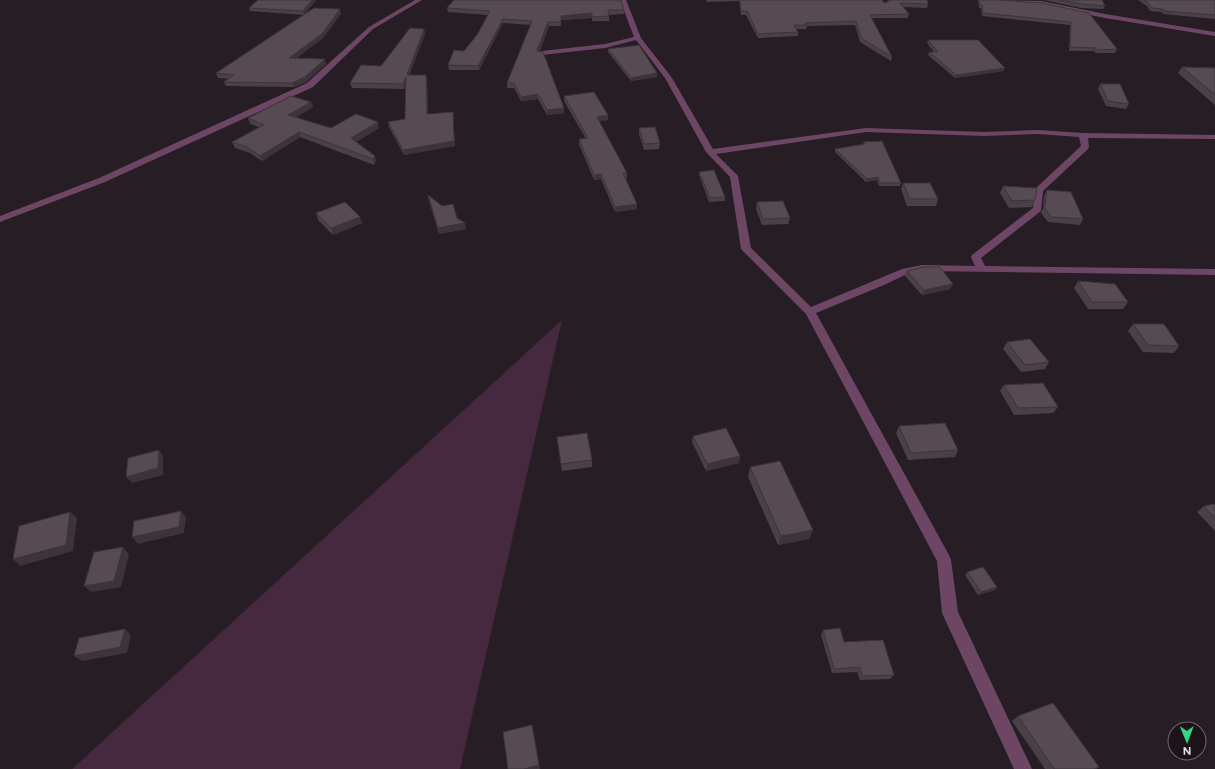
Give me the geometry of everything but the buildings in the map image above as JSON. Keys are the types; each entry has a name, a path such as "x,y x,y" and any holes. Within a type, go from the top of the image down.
{"street":[{"path":"0,219 145,162 310,85 371,28 418,0"},
{"path":"623,0 638,38 668,78 710,152 734,176 746,249 810,312 944,560 950,613 1023,769"},
{"path":"998,0 1048,4 1105,16 1215,34"},
{"path":"1199,32 1215,41"},
{"path":"542,53 605,46 638,38"},
{"path":"710,152 866,130 984,134 1038,132 1083,135 1215,137"},
{"path":"982,269 976,257 1038,209 1039,190 1085,147 1083,135"},
{"path":"810,312 831,302 880,283 902,272 922,268 1215,272"}],"shaded area":[{"path":"562,320 460,769 72,769"}]}
